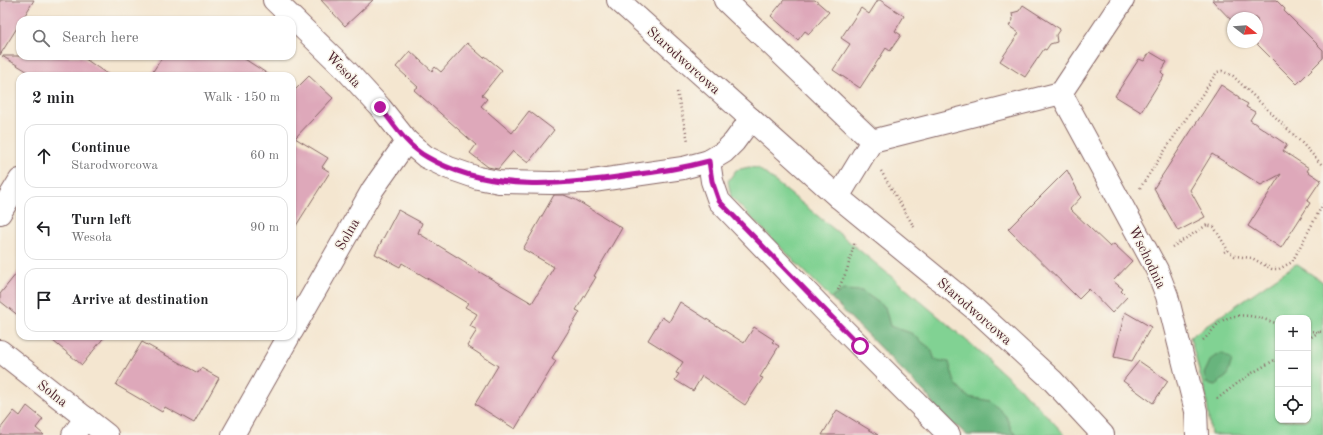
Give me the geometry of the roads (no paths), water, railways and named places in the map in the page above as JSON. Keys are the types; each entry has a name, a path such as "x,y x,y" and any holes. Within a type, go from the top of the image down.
{"street":[{"name":"Wesoła","path":"274,0 290,16"},
{"name":"Starodworcowa","path":"618,0 838,196 976,310 1052,380 1103,435"},
{"path":"725,0 872,141"},
{"path":"838,196 872,141 1061,93 1123,0"},
{"name":"Wesoła","path":"296,21 346,70 380,107 407,141 426,157 449,168 478,178 499,182 551,183 586,182 683,168 701,163"},
{"name":"Wschodnia","path":"1061,93 1157,270 1168,296 1196,411 1198,435"},
{"path":"750,119 734,142 724,152 701,163 712,181 719,201 947,434"},
{"name":"Solna","path":"296,324 373,189 407,141"},
{"path":"0,213 16,187"},
{"path":"233,435 287,340"},
{"name":"Solna","path":"0,351 80,427 106,435"}]}
